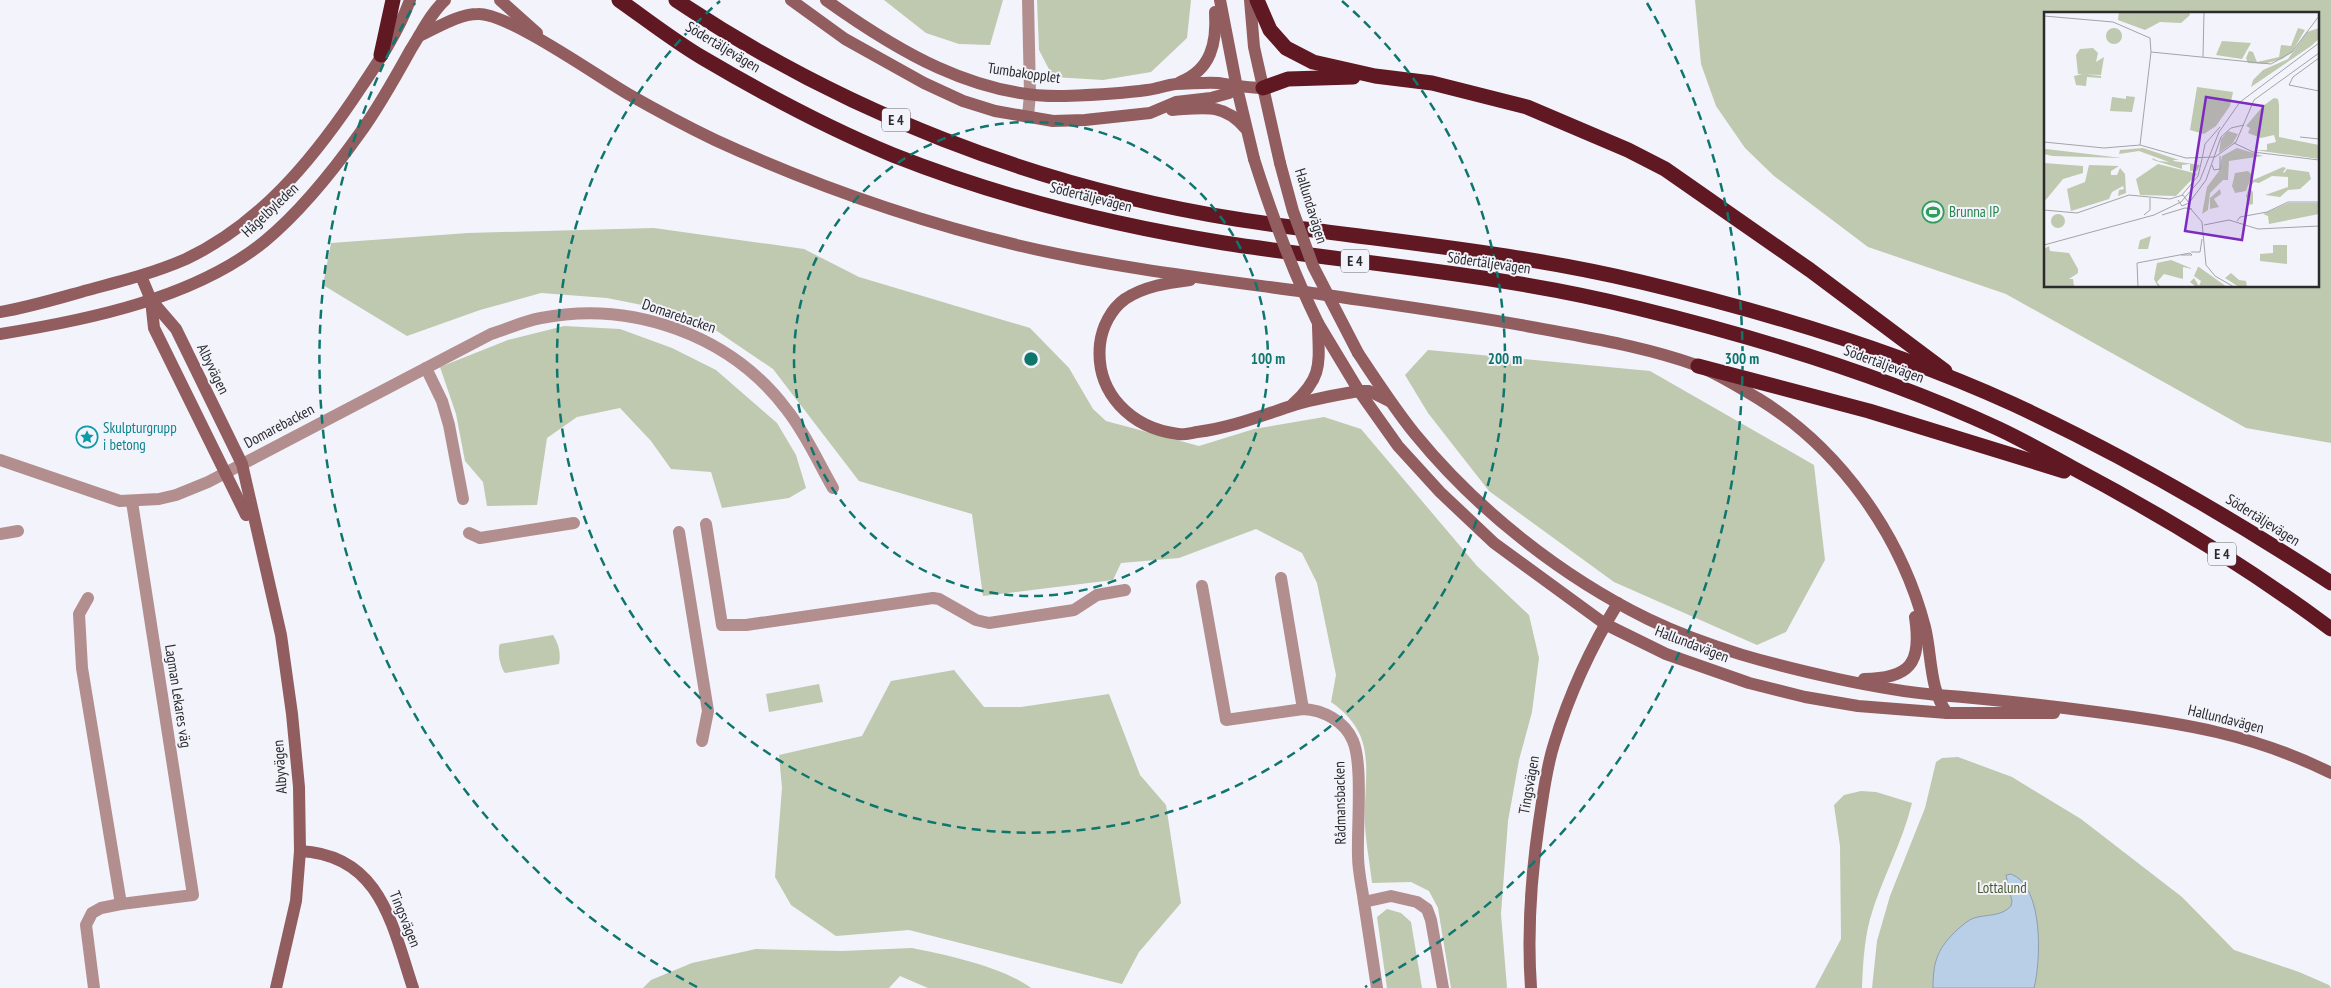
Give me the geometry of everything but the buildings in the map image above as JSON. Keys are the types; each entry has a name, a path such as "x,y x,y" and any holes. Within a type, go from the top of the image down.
{"highway":[{"path":"381,55 393,0"},
{"name":"Södertäljevägen","path":"619,0 699,56 812,117 893,155 1004,194 1105,220 1222,242 1531,286 1633,306 1771,343 1888,383 1999,428 2108,486 2183,528 2292,599 2331,629"},
{"name":"E 4","path":"676,0 718,28 806,79 902,123 1014,166 1134,199 1232,219 1522,259 1638,281 1778,318 1895,356 1961,382"},
{"path":"1258,0 1270,30 1292,52 1313,62 1375,76 1432,83 1527,107 1636,154 1665,169 1961,382"},
{"path":"1263,88 1288,79 1375,76"},
{"path":"1698,366 1869,411 2013,454 2108,486"},
{"name":"Södertäljevägen","path":"1961,382 2013,404 2122,459 2201,503 2331,583"}],"main road":[{"name":"Hågelbyleden","path":"3,311 141,276 188,258 250,219 297,173 328,136 381,55 406,13 410,0"},
{"name":"Hågelbyleden","path":"0,334 80,318 151,300 200,280 235,261 264,241 288,219 360,133 428,20 446,0"},
{"path":"500,0 552,47"},
{"name":"Tumbakopplet","path":"790,0 845,38 924,83 963,101 995,111 1053,121 1085,120 1208,108 1223,110 1236,116 1246,130"},
{"name":"Tumbakopplet","path":"826,0 863,26 928,63 962,79 998,88 1030,94 1061,96 1146,90 1173,84 1216,83 1237,88 1263,88"},
{"path":"1173,84 1188,79 1200,70 1211,55 1216,30 1214,0"},
{"name":"Hallundavägen","path":"1220,0 1237,88 1254,159 1273,219 1294,274 1318,323 1359,391 1398,446 1440,492 1494,543 1605,624 1666,654 1749,683 1805,697 1858,706 1948,713 2109,714"},
{"name":"Hallundavägen","path":"1250,0 1254,47 1280,163 1293,211 1313,266 1358,353 1416,435 1491,512 1546,556 1618,603 1649,619 1707,643 1797,670 1892,690 1987,698 2196,726 2251,740 2305,760 2331,773"},
{"path":"419,36 464,16 480,13 495,16 552,47 630,95 712,138 789,172 923,221 1025,247 1210,278 1505,321 1612,342 1698,366 1759,399 1789,419 1817,444 1873,510 1894,548 1911,588 1925,626 1936,695 1948,713"},
{"name":"Tumbakopplet","path":"1150,113 1176,102 1211,98 1229,93 1237,88"},
{"name":"Albyvägen","path":"141,276 151,300 154,328 227,472 260,545"},
{"path":"1210,278 1166,283 1142,289 1124,300 1108,318 1102,333 1100,351 1101,372 1107,391 1123,410 1146,426 1179,435 1222,429 1290,407 1359,391"},
{"name":"Albyvägen","path":"151,300 176,329 242,464 281,634 292,714 299,786 300,851 296,900 276,988"},
{"path":"1290,407 1307,391 1316,378 1319,353 1318,323"},
{"name":"Hallundavägen","path":"1359,391 1379,395 1392,403"},
{"path":"1845,680 1887,679 1901,673 1912,663 1916,654 1917,629 1911,588"},
{"name":"Tingsvägen","path":"1531,988 1528,946 1533,870 1544,786 1553,745 1563,716 1595,642 1618,603"},
{"name":"Tingsvägen","path":"300,851 317,852 341,860 356,869 373,886 390,920 412,988"}],"street":[{"path":"1028,0 1030,94 1028,116"},
{"name":"Domarebacken","path":"227,472 491,334 541,318 583,313 617,314 650,320 719,347 746,367 787,409 801,429 833,488"},
{"path":"426,368 442,401 449,425 462,499"},
{"path":"0,460 120,501 132,502 176,495 227,472"},
{"name":"Lagman Lekares väg","path":"121,904 193,895 132,502"},
{"path":"469,533 480,538 574,523"},
{"path":"706,524 722,625 727,626 746,625 933,598 939,599 976,620 989,622 1074,610 1097,596 1125,590"},
{"path":"0,534 18,531"},
{"path":"679,532 708,711 702,741"},
{"path":"1282,578 1303,709"},
{"name":"Rådmansbacken","path":"1202,586 1226,720 1303,709 1325,714 1347,731 1353,742 1357,774 1358,858 1377,988"},
{"path":"88,598 79,614 82,668 121,904 101,908 92,913 86,925 94,988"},
{"path":"1364,902 1392,896 1417,902 1427,909 1431,920 1443,988"}],"green space":[{"path":"884,0 1003,0 990,45 959,44 926,33"},
{"path":"1037,0 1191,0 1187,38 1151,72 1103,80 1053,77 1039,50"},
{"name":"Brunna IP","path":"1695,0 2331,0 2331,443 2246,428 2006,294 1868,247 1774,176 1745,148 1716,106 1701,64"},
{"path":"654,228 804,249 859,277 1030,328 1069,368 1093,409 1106,421 1199,446 1254,429 1324,417 1361,429 1477,566 1529,615 1539,658 1532,712 1519,760 1508,821 1501,914 1507,988 1451,988 1438,908 1429,891 1411,882 1372,883 1365,825 1366,757 1363,742 1357,728 1331,702 1336,675 1317,583 1302,553 1256,529 1179,558 1121,563 1113,580 983,596 972,514 859,481 773,369 708,325 657,308 607,298 541,293 480,310 407,336 323,285 331,243 468,233"},
{"path":"564,326 620,329 672,348 716,370 777,423 796,455 806,488 789,498 722,508 711,472 671,469 651,441 620,408 577,417 547,438 537,505 487,506 483,482 465,461 456,414 440,367 508,340"},
{"path":"1428,350 1650,371 1814,465 1825,560 1786,632 1757,645 1614,582 1489,491 1428,413 1405,375"},
{"path":"553,635 559,649 559,664 505,673 500,659 500,644"},
{"path":"954,670 984,707 1021,707 1109,694 1140,775 1166,805 1181,903 1139,952 1122,984 909,930 836,936 791,905 775,877 782,788 779,755 862,736 891,681"},
{"path":"819,684 823,702 769,712 766,694"},
{"name":"Lottalund","path":"1958,757 2012,777 2081,819 2182,897 2234,950 2299,972 2329,985 2331,988 1872,988 1877,941 1890,896 1925,808 1936,762 1942,758"},
{"path":"1861,791 1876,792 1912,803 1903,833 1870,919 1863,962 1862,988 1815,988 1841,939 1840,846 1834,805 1844,795"},
{"path":"1387,909 1401,913 1411,922 1422,988 1387,988 1377,917"},
{"path":"912,948 958,958 990,968 1006,974 1031,988 928,988 900,976 889,988 643,988 651,980 692,963 756,949 842,951"}],"water":[{"path":"2011,874 2022,881 2030,893 2035,908 2038,925 2038,960 2034,988 1933,988 1934,970 1938,955 1951,936 1972,919 1998,914 2011,906 2012,901 2006,875"}],"place":[{"name":"Brunna IP","path":"1933,212"},
{"name":"Skulpturgrupp i betong","path":"87,437"}]}
